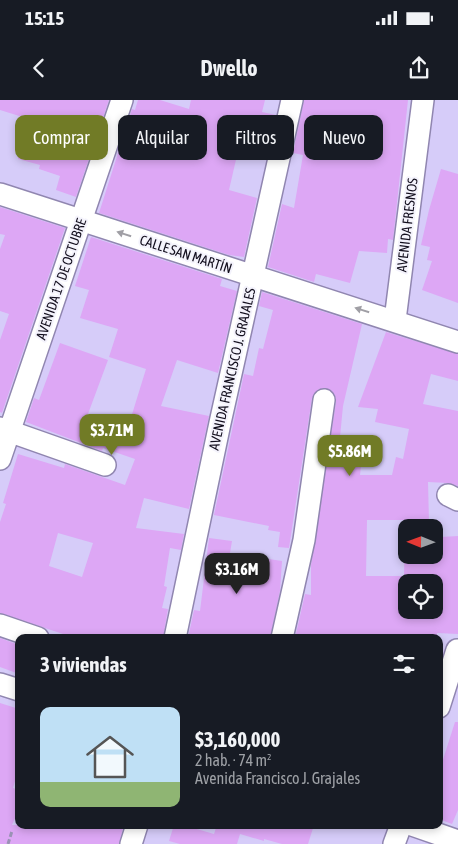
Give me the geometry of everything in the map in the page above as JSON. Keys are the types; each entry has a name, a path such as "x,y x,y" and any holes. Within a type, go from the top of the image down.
{"street":[{"name":"AVENIDA 17 DE OCTUBRE","path":"0,459 4,430 122,100"},
{"name":"AVENIDA FRANCISCO J. GRAJALES","path":"176,634 292,100"},
{"name":"AVENIDA FRESNOS","path":"395,320 423,100"},
{"name":"CALLE SAN MARTÍN","path":"0,194 395,320 458,342"},
{"path":"283,634 304,540 324,400"},
{"path":"4,430 105,464"},
{"path":"0,625 26,634"},
{"path":"443,688 451,651"},
{"path":"0,684 15,689"},
{"path":"131,844 136,829"},
{"path":"394,844 400,829"},
{"path":"424,829 458,841"}],"path":[{"path":"8,844 12,832"}],"building":[{"path":"0,100 109,100 104,115 16,115 0,110"},
{"path":"138,100 160,100 189,109 191,100 265,100 262,112 276,115 217,115 217,160 236,160 229,190 257,198 244,257 229,255 99,213 118,153 118,160 207,160 207,115 130,115 132,109 135,110"},
{"path":"304,100 408,100 393,240 388,239 387,253 359,251 350,283 316,274 314,282 268,267 282,204 294,208 303,155 294,153"},
{"path":"22,160 89,160 76,197 56,190 60,176 39,169 40,165"},
{"path":"441,169 458,174 458,303 422,290 432,261 427,260 430,247 421,245"},
{"path":"0,207 65,228 2,413 0,412 0,340 9,314 0,311 0,249 5,235 0,234"},
{"path":"91,237 222,279 220,286 237,291 218,373 177,360 161,406 209,416 189,509 144,498 136,528 184,534 181,550 170,548 164,586 167,587 162,608 168,609 164,634 63,634 0,613 0,522 6,504 3,503 18,454 64,468 65,464 125,485 135,459 103,448 102,451 26,422 34,398 39,400 60,343 108,360 85,422 125,437 146,369 109,357 118,329 80,318 89,290 75,286","holes":["58,533 93,543 82,577 49,566"]},
{"path":"262,292 362,324 343,406 340,437 364,439 360,475 392,475 396,457 403,459 409,429 375,422 378,409 358,407 386,332 458,354 458,381 431,374 423,404 458,411 458,486 448,483 428,482 429,519 367,520 366,576 398,576 398,619 443,619 443,574 404,574 404,564 443,564 443,537 458,536 458,634 296,634 305,594 311,595 311,565 336,402 335,395 331,390 319,389 312,398 289,548 278,547 280,532 268,530 269,526 214,515 244,374 253,376 259,348 263,349 273,310 259,306"},
{"path":"209,538 232,541 230,553 282,561 280,591 271,634 189,634 194,610 200,611"},
{"path":"0,638 15,644 15,673 0,667"},
{"path":"0,703 15,708 15,781 13,788 15,789 15,818 12,825 15,825 15,829 123,829 119,844 0,844"},
{"path":"455,722 458,722 458,810 452,824 443,821 443,760"},
{"path":"173,829 197,829 214,834 216,829 313,829 308,844 282,844 240,834 237,844 180,844 169,841"}]}
